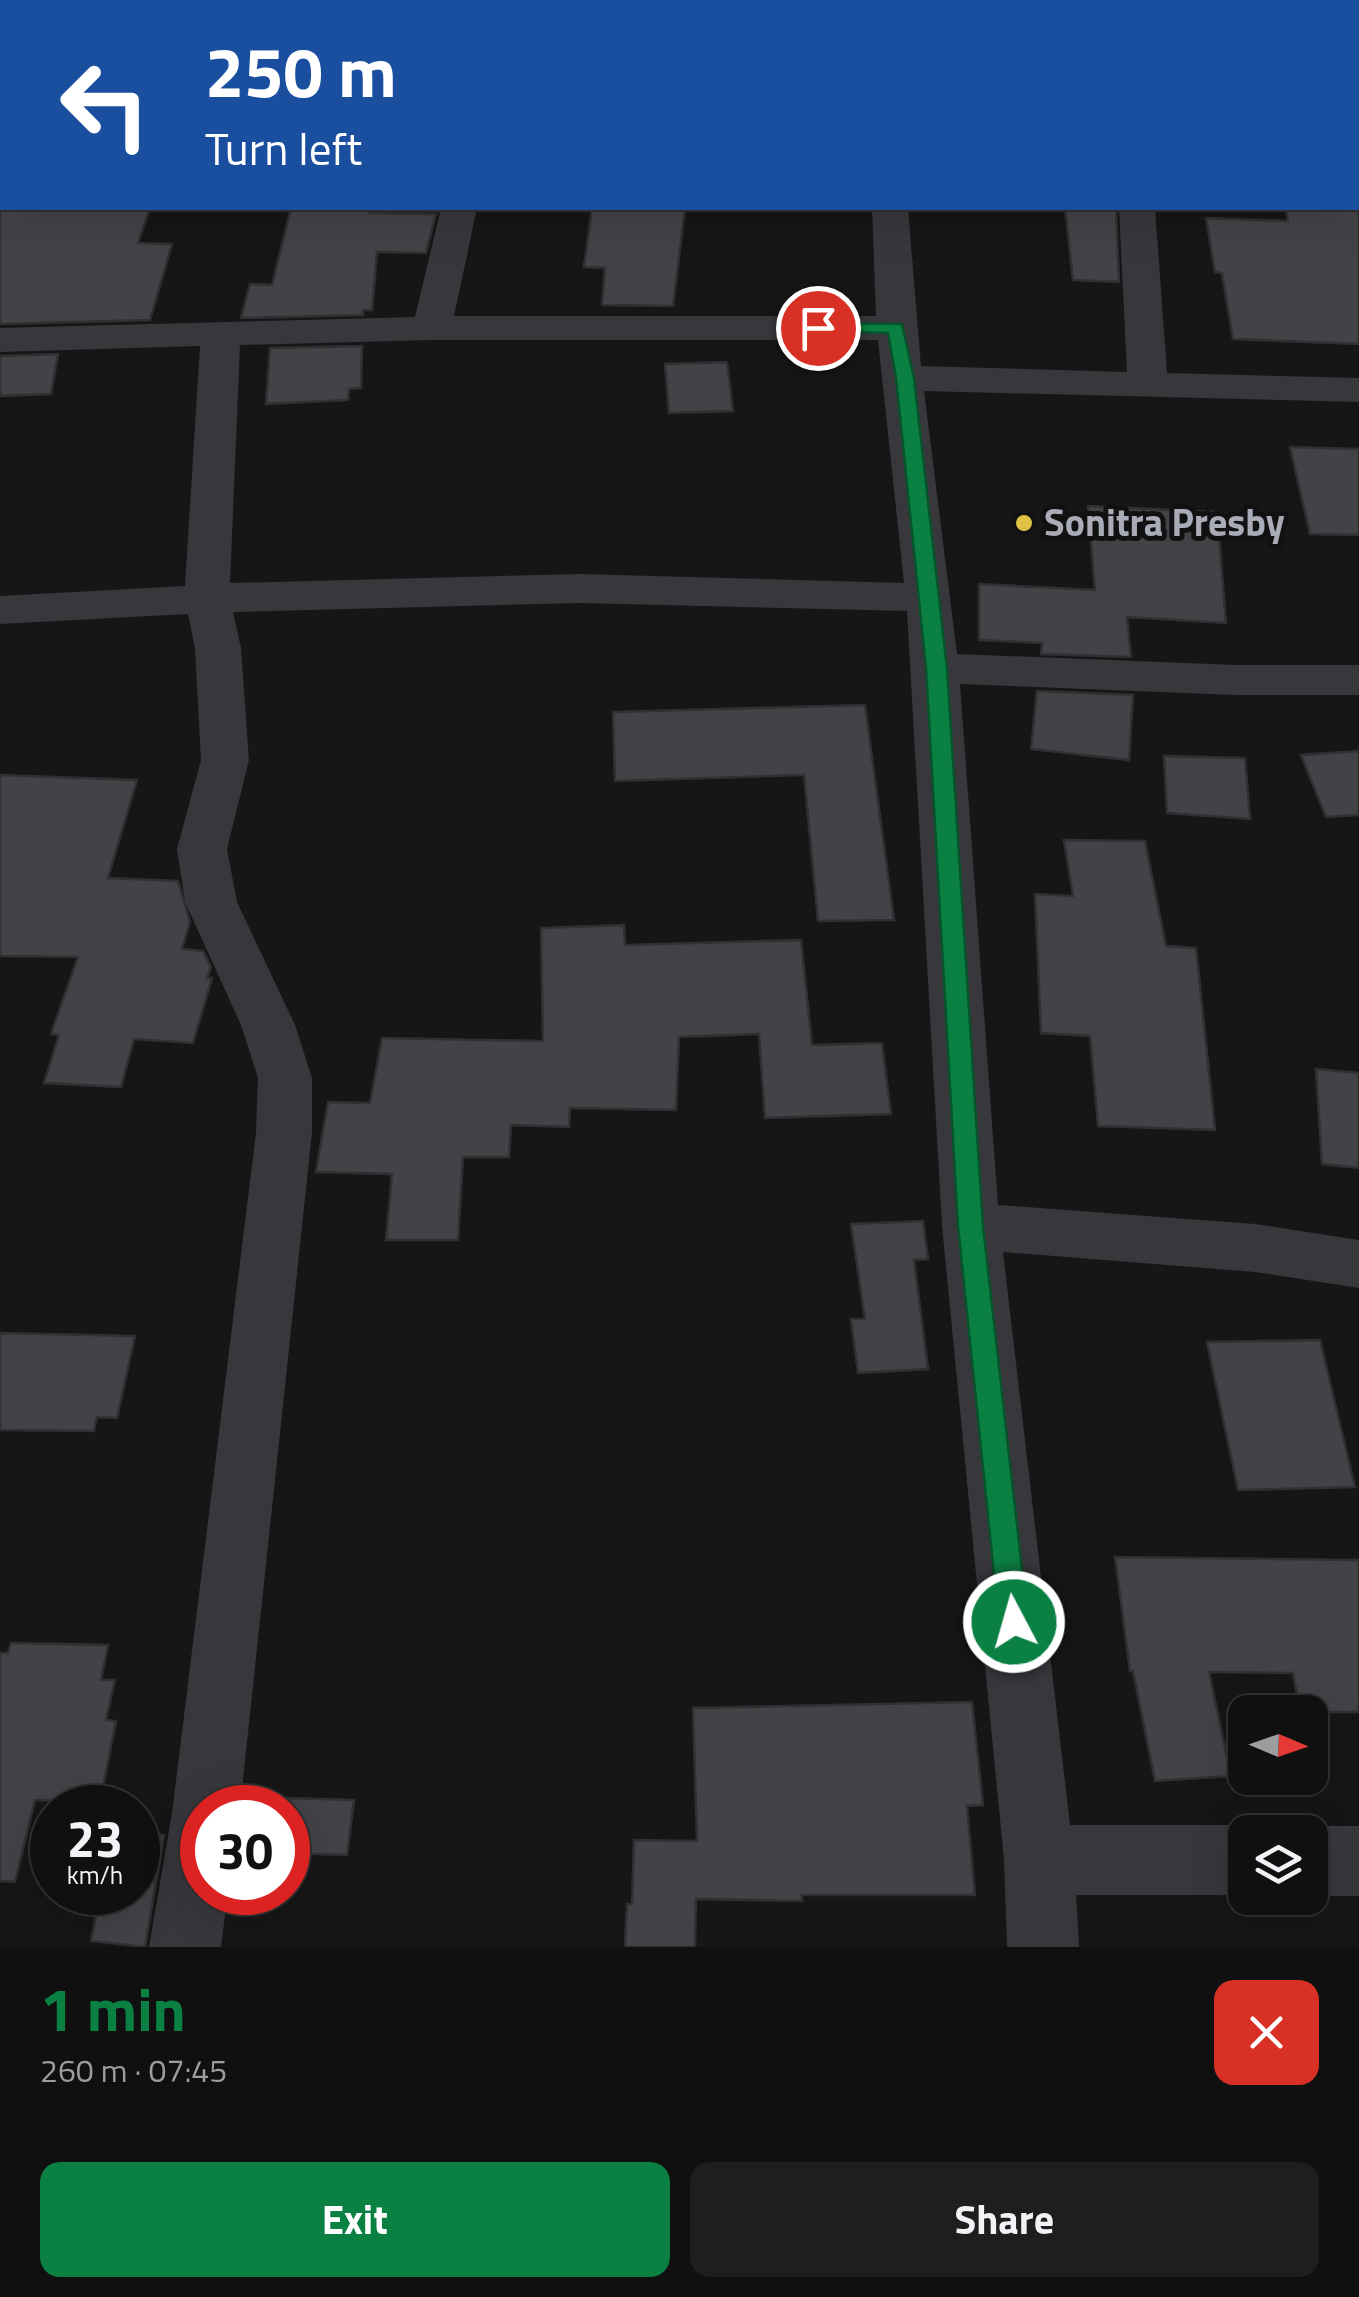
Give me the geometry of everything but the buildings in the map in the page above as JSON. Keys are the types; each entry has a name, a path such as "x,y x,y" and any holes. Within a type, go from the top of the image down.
{"street":[{"path":"432,328 459,210"},
{"path":"890,210 900,353 936,668 970,1226 1040,1860 1043,1947"},
{"path":"1138,210 1148,385"},
{"path":"0,340 432,328 900,353 1148,385 1359,390"},
{"path":"208,1785 284,1134 286,1078 268,1025 242,976 212,902 202,849 225,760 218,648 207,598 221,331"},
{"path":"0,610 207,598 578,586 770,588 928,598"},
{"path":"936,668 1236,680 1359,680"},
{"path":"970,1226 1256,1248 1359,1264"},
{"path":"1040,1860 1228,1860"},
{"path":"1328,1860 1359,1860"},
{"path":"185,1947 189,1915"}],"place":[{"name":"Sonitra Presby","path":"1024,523"}],"route":[{"path":"818,328 896,328 905,378 936,668 970,1226 1014,1622"}]}
